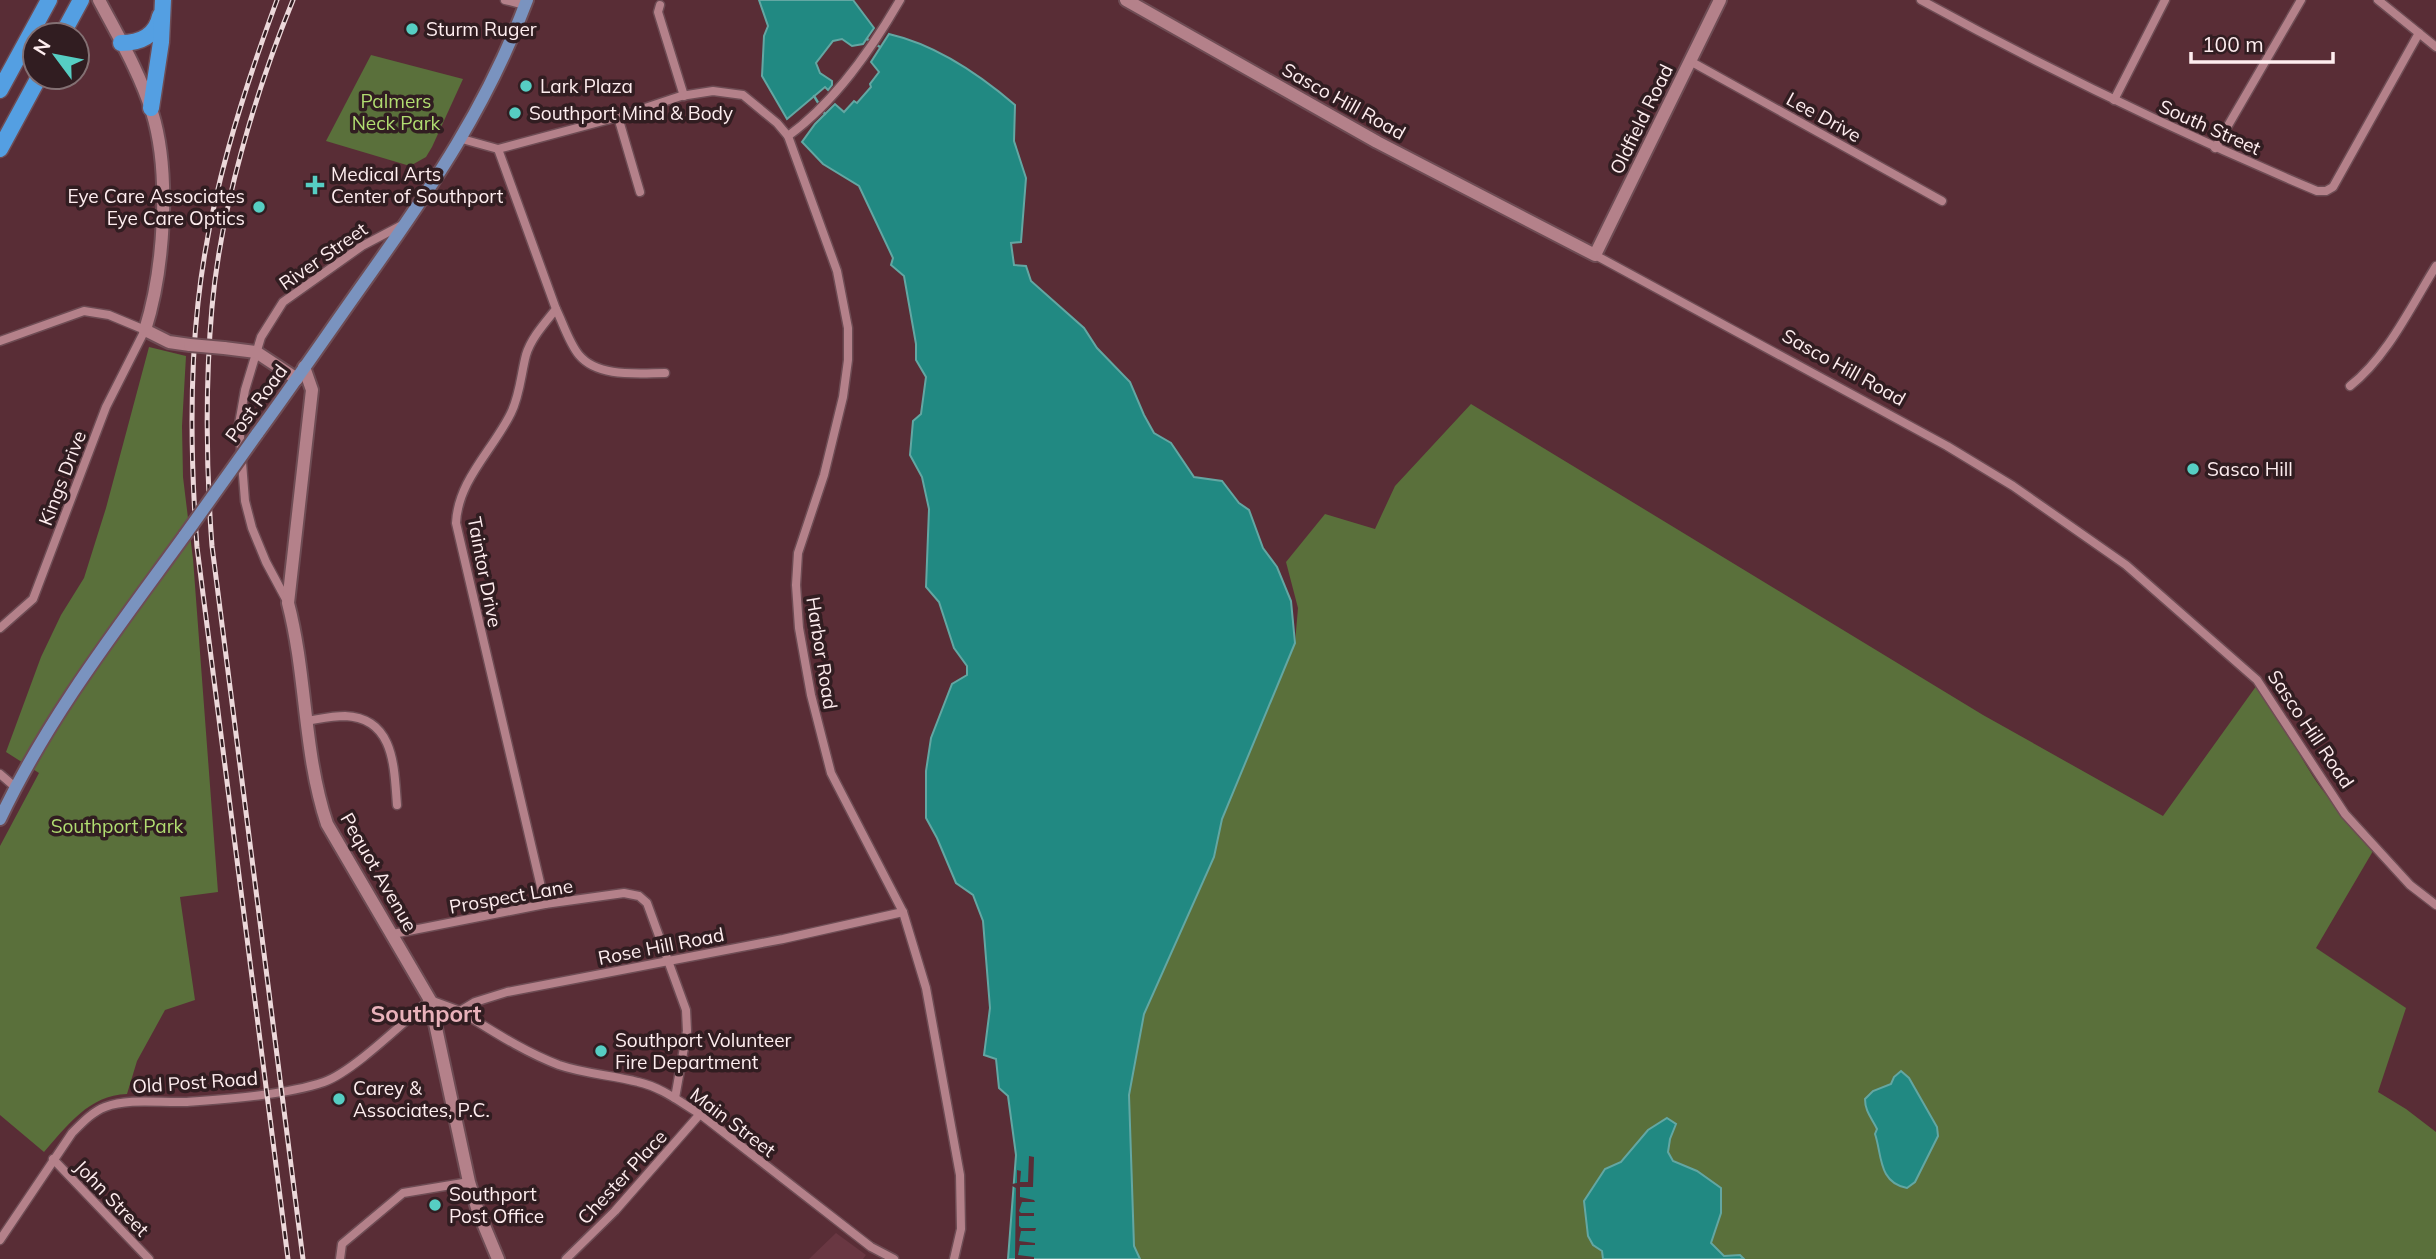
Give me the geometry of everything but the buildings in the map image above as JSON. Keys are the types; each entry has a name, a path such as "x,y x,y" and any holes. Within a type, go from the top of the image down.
{"highway":[{"path":"0,90 48,0"},
{"path":"69,21 80,0"},
{"path":"121,43 140,41 154,32 159,22 162,0"},
{"path":"151,108 161,42 162,0"},
{"path":"0,149 31,91"}],"main road":[{"name":"Post Road","path":"0,819 15,787 78,685 296,379 461,139 493,80 526,3"}],"street":[{"path":"99,0 151,108 160,151 161,234 157,279 145,330"},
{"path":"505,0 526,3"},
{"path":"461,139 498,149 618,117 684,96 713,91 743,95 777,123 788,136 807,122 830,98 867,50 900,0"},
{"name":"Sasco Hill Road","path":"1127,0 1377,142 1595,255 1948,446 2012,486 2126,565 2257,680 2345,814 2410,885 2436,905"},
{"name":"Oldfield Road","path":"1595,255 1720,0"},
{"name":"South Street","path":"1921,0 2114,100 2215,148 2317,191 2326,191 2333,187 2419,33"},
{"path":"2114,100 2165,0"},
{"path":"2215,148 2301,0"},
{"path":"2378,0 2436,47"},
{"path":"660,5 658,12 684,96"},
{"name":"Lee Drive","path":"1690,61 1942,201"},
{"path":"618,117 640,192"},
{"name":"Harbor Road","path":"788,136 837,271 848,328 848,360 842,397 824,475 798,553 796,585 799,628 811,695 831,773 902,912 926,988 960,1175 961,1229 954,1259"},
{"path":"498,149 556,309 579,355 590,363 621,373 665,373"},
{"name":"River Street","path":"288,603 266,562 252,528 245,501 239,424 256,352 261,337 283,302 337,262 376,237 404,224"},
{"path":"2350,386 2361,378 2395,332 2436,266"},
{"name":"Taintor Drive","path":"545,904 456,523 457,508 464,487 512,411 527,351 556,309"},
{"path":"0,341 85,311 108,315 169,342 256,352 296,379"},
{"name":"Kings Drive","path":"0,628 33,599 106,407 145,330"},
{"name":"Pequot Avenue","path":"304,367 312,390 288,603 319,798 327,824 430,1000 469,1182 478,1212 498,1259"},
{"path":"306,721 352,717 363,720 383,736 392,755 397,805"},
{"path":"0,774 15,787"},
{"name":"Prospect Lane","path":"393,934 545,904 624,893 635,894 647,903 668,961"},
{"name":"Rose Hill Road","path":"460,1011 475,1002 507,992 783,939 902,912"},
{"path":"668,961 686,1010 687,1031 675,1098"},
{"path":"430,1000 460,1011"},
{"name":"Old Post Road","path":"0,1240 53,1159 79,1126 106,1107 121,1103 186,1102 241,1096 296,1089 325,1081 359,1059 430,1000"},
{"name":"Main Street","path":"460,1011 558,1064 638,1082 675,1098 700,1114 870,1247 894,1259"},
{"name":"Chester Place","path":"566,1259 615,1211 700,1114"},
{"name":"John Street","path":"53,1159 149,1259"},
{"path":"340,1259 342,1244 403,1193 469,1182"}],"shaded area":[{"path":"836,1233 866,1255 863,1259 809,1259"}],"green space":[{"name":"Palmers Neck Park","path":"371,55 463,79 426,157 410,166 326,141"},
{"name":"Southport Park","path":"149,347 186,356 182,426 183,477 193,559 218,892 180,897 195,1000 165,1010 137,1061 127,1094 113,1096 90,1106 70,1122 44,1152 0,1115 0,846 39,773 6,752 41,657 61,615 84,578 106,508"},
{"path":"1471,404 1983,715 2163,816 2257,685 2321,788 2373,851 2316,948 2406,1008 2378,1092 2436,1132 2436,1259 1140,1259 1134,1246 1129,1095 1144,1014 1214,857 1222,819 1295,643 1298,608 1286,562 1325,514 1375,529 1395,486"}],"water":[{"path":"759,0 853,0 874,28 863,44 852,46 842,39 833,41 816,63 820,73 832,81 832,85 828,90 825,87 787,119 762,76 764,36 768,26"},
{"path":"889,34 924,45 956,62 1015,105 1014,141 1026,178 1021,242 1011,243 1014,265 1026,266 1031,281 1084,328 1097,348 1130,382 1154,433 1171,443 1194,477 1222,481 1239,503 1249,510 1263,548 1277,567 1291,601 1295,643 1222,819 1214,857 1144,1014 1129,1095 1134,1246 1140,1259 1008,1259 1016,1155 1008,1096 999,1088 996,1059 984,1055 990,1008 983,921 973,895 956,883 926,818 926,771 931,738 952,684 967,675 967,666 954,648 939,602 926,587 929,509 922,477 910,455 913,421 921,414 926,377 916,360 916,344 904,276 891,265 893,258 859,186 823,164 802,142 835,104 844,112 854,101 857,103 871,87 870,84 879,72 871,62"},
{"path":"1901,1071 1909,1078 1937,1127 1938,1136 1915,1182 1907,1188 1898,1185 1886,1174 1875,1134 1877,1129 1865,1104 1865,1099 1873,1091 1891,1084"},
{"path":"1667,1118 1676,1124 1668,1152 1673,1161 1697,1171 1721,1188 1721,1213 1711,1243 1724,1256 1740,1255 1744,1259 1603,1259 1602,1251 1593,1245 1588,1236 1584,1201 1605,1169 1621,1162 1648,1130"}],"pier":[{"path":"1029,1156 1034,1157 1033,1187 1020,1187 1020,1197 1035,1202 1022,1202 1019,1211 1034,1213 1034,1216 1019,1216 1019,1226 1036,1228 1035,1231 1021,1231 1019,1241 1035,1245 1020,1245 1018,1255 1034,1259 1015,1259 1016,1188 1012,1184 1017,1183 1017,1170 1021,1171 1020,1182 1028,1182"}],"waterway":[{"path":"867,39 880,47"},
{"path":"814,96 825,114"}],"railway":[{"path":"277,0 228,149 210,226 195,333 192,425 197,547 288,1259"},
{"path":"293,0 253,112 223,230 212,307 207,426 212,546 303,1259"}],"place":[{"name":"Sturm Ruger","path":"412,29"},
{"name":"Lark Plaza","path":"526,86"},
{"name":"Southport Mind & Body","path":"515,113"},
{"name":"Medical Arts Center of Southport","path":"315,185"},
{"name":"Eye Care Associates Eye Care Optics","path":"259,207"},
{"name":"Sasco Hill","path":"2193,469"},
{"name":"Southport Volunteer Fire Department","path":"601,1051"},
{"name":"Carey & Associates, P.C.","path":"339,1099"},
{"name":"Southport Post Office","path":"435,1205"}],"district":[{"name":"Southport","path":"426,1013"}]}
